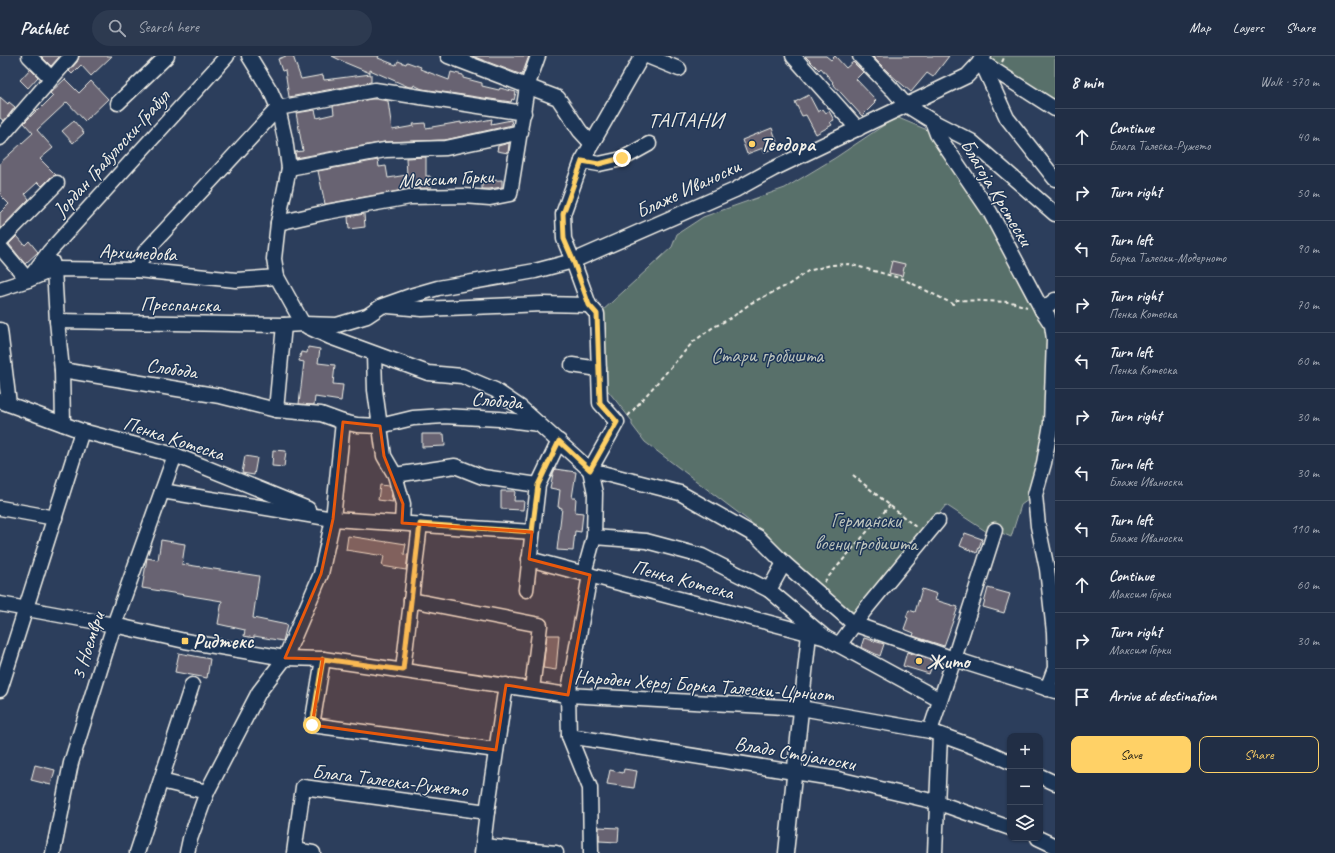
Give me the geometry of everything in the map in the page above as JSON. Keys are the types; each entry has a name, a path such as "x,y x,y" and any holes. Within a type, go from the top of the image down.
{"street":[{"path":"28,56 51,78"},
{"path":"0,138 70,56"},
{"name":"Јордан Грабулоски-Грабул","path":"118,102 166,56"},
{"name":"Јордан Грабулоски-Грабул","path":"28,280 49,252 227,56"},
{"path":"448,56 558,98 580,131 592,144"},
{"name":"Максим Горки","path":"278,223 327,212 410,197 464,196 490,198 510,194 527,87 538,56"},
{"path":"591,853 590,788 569,736 568,695 594,537 595,492 590,470 617,422 600,403 597,314 589,305 564,239 563,214 582,161 642,56"},
{"path":"647,56 679,69"},
{"path":"793,56 858,129"},
{"path":"860,56 906,105 932,121 972,141 1055,214"},
{"path":"251,57 271,92 278,108 285,139 288,168 278,223 274,259 277,277 303,324 330,337 428,373 462,376 495,390 520,407 590,470 680,493 758,537 784,563 854,624 954,659 1051,690 1055,668 1054,632 1047,569 1038,526 1035,495 1044,463 1051,424 1054,339 1052,325 1042,310"},
{"path":"979,58 1055,109"},
{"path":"979,58 1006,118 1055,179"},
{"name":"Блаже Иваноски","path":"303,324 337,325 367,316 382,306 438,288 535,271 573,260 735,190 773,169 966,76 979,58"},
{"path":"137,270 145,252 278,108 375,90 524,113"},
{"name":"Благоја Крстески","path":"932,121 938,134 990,212 1042,310 1055,321"},
{"path":"288,168 385,150 446,148 521,132"},
{"path":"582,161 599,164 622,158 649,144"},
{"path":"0,241 57,183"},
{"path":"0,247 28,280"},
{"path":"49,252 54,269 62,370 63,424"},
{"name":"Архимедова","path":"0,289 28,280 54,269 137,270 236,280 277,277"},
{"path":"1042,310 1055,300"},
{"path":"382,306 422,309 542,304 589,305"},
{"path":"1042,310 1055,315"},
{"name":"Преспанска","path":"57,322 303,324"},
{"path":"276,410 284,325"},
{"path":"0,330 4,402"},
{"path":"374,354 375,390 384,456 394,476 403,504 402,523"},
{"path":"572,365 599,369"},
{"name":"Слобода","path":"62,370 220,396 276,410 321,414 343,422 357,425 380,426 413,418 444,416 499,419 539,424"},
{"name":"Пенка Котеска","path":"4,402 82,431 175,455 333,519"},
{"path":"187,853 190,839 207,792 259,692 285,658 321,574 333,519 343,422"},
{"path":"0,690 82,431"},
{"path":"526,590 538,485 559,441"},
{"name":"3 Ноември","path":"53,853 71,763 114,625 175,455"},
{"path":"394,476 455,466 483,478 538,485"},
{"name":"Пенка Котеска","path":"162,491 333,519 532,532"},
{"path":"0,508 55,518"},
{"path":"839,645 854,624 938,521"},
{"path":"403,670 420,524"},
{"path":"935,853 935,733 940,700 995,530"},
{"name":"Пенка Котеска","path":"594,537 646,541 702,556 769,590 811,631"},
{"name":"Пенка Котеска","path":"529,559 811,631 940,700"},
{"path":"769,590 784,563"},
{"path":"411,600 540,625 532,689"},
{"name":"Народен Херој Борка Талески-Црниот","path":"0,604 114,625 185,641 285,658 323,659 568,695 801,708 935,733 988,752 1007,761"},
{"path":"786,853 801,708 811,631"},
{"path":"323,659 312,725 496,750"},
{"path":"137,853 192,685"},
{"name":"Блага Талеска-Ружето","path":"506,685 483,849 556,853"},
{"name":"Владо Стојаноски","path":"569,736 838,779 936,802 1007,827"},
{"path":"1043,777 1055,783"},
{"path":"161,781 207,792"},
{"name":"Блага Талеска-Ружето","path":"313,853 294,852 302,787 487,812"},
{"path":"1043,840 1055,846"}],"path":[{"path":"617,422 628,416 693,342 712,328 731,318 751,303 771,294 808,271 831,265 849,264 903,279 953,304 957,300 1011,302 1042,310"},
{"path":"853,475 918,528"},
{"path":"816,592 890,505"}],"highlighted area":[{"path":"343,422 380,426 384,456 403,504 402,523 532,532 529,559 590,575 568,695 506,685 496,750 312,725 323,659 285,658 321,574 333,519"}],"green space":[{"path":"978,56 1055,56 1055,109"},
{"name":"Стари гробишта","path":"896,117 937,134 1042,310 1053,357 1035,495 1021,505 1011,537 995,530 990,534 946,505 853,620 766,540 770,537 645,442 632,425 632,421 605,387 601,312 672,247 677,234 703,217 785,188 835,158"}],"building":[{"path":"41,56 60,56 51,66"},
{"path":"79,56 112,56 91,76 81,65 72,74 69,71 77,62"},
{"path":"286,56 293,56 301,79 323,75 324,80 371,74 371,82 289,97 285,70 282,71 278,59"},
{"path":"332,56 379,56 378,58 396,65 398,61 406,64 407,62 421,67 420,69 449,80 451,72 463,75 463,78 482,83 482,86 516,92 514,100 512,99 511,102 422,89 414,85 413,87 409,87 370,70 370,73"},
{"path":"472,56 529,56 522,75"},
{"path":"805,56 826,56 831,60 835,56 846,68 853,62 863,72 856,79 876,100 874,102 875,103 862,116 832,83 833,82 821,68 819,70"},
{"path":"872,56 949,56 933,77 927,73 911,92"},
{"path":"30,69 38,77 28,88 20,80"},
{"path":"65,79 79,93 91,81 108,99 85,121 67,102 37,130 53,148 40,159 56,175 51,177 42,186 38,182 25,194 29,199 0,229 0,213 9,204 0,195 0,163 33,133 24,123 53,96 50,93"},
{"path":"809,95 818,112 823,109 826,113 829,111 834,120 830,122 832,125 816,134 806,115 802,116 795,102"},
{"path":"0,97 8,104 9,102 15,107 4,121 0,118"},
{"path":"371,99 388,101 392,130 414,126 413,124 425,123 426,128 461,122 461,124 492,119 491,124 511,120 512,125 445,140 384,142 296,158 295,152 303,151 296,113 315,110 317,118 334,114 333,106"},
{"path":"74,121 84,133 73,143 62,131"},
{"path":"772,128 779,147 764,152 763,148 747,154 742,140"},
{"path":"509,143 508,153 497,151 498,146"},
{"path":"426,157 426,176 430,176 431,188 409,189 325,204 318,171 378,160 379,167 386,166 388,178 407,175 406,158"},
{"path":"502,180 502,187 482,189 482,181"},
{"path":"364,214 365,227 349,229 348,217"},
{"path":"17,236 25,245 29,241 38,252 25,264 9,244"},
{"path":"892,261 905,264 902,276 889,273"},
{"path":"308,347 320,349 318,363 335,365 333,384 343,385 341,401 315,397 314,405 299,404 304,362 299,361 301,352 307,353"},
{"path":"422,434 444,434 445,446 422,447"},
{"path":"273,450 286,451 284,467 272,466"},
{"path":"245,456 257,458 254,475 242,473"},
{"path":"555,469 576,472 572,498 576,498 575,512 583,513 581,532 575,531 573,551 557,550 562,508 558,507 560,490 550,488"},
{"path":"380,485 389,486 393,502 378,500"},
{"path":"501,491 515,491 514,501 524,501 523,510 501,509"},
{"path":"965,533 982,539 977,553 960,546"},
{"path":"348,536 406,544 404,554 408,555 406,570 382,566 384,556 346,550"},
{"path":"161,540 185,544 182,564 259,576 253,618 287,625 283,641 254,636 254,638 244,636 245,630 218,624 222,601 142,588 147,558 158,560"},
{"path":"988,588 1010,594 1004,613 983,607"},
{"path":"922,589 937,594 935,600 958,607 944,646 913,636 914,633 904,629 909,610 915,612"},
{"path":"547,635 559,635 556,670 543,668"},
{"path":"864,638 884,644 880,656 861,647"},
{"name":"Жито","path":"907,652 934,661 929,674 903,666"},
{"path":"179,653 210,659 207,678 175,672"},
{"path":"35,765 55,770 51,785 31,780"},
{"path":"624,769 637,771 634,788 607,784 610,770 623,773"},
{"path":"599,827 619,828 618,842 599,841"}],"place":[{"name":"Теодора","path":"752,144"},
{"name":"Ридтекс","path":"185,641"},
{"name":"Жито","path":"919,661"}],"district":[{"name":"ТАПАНИ","path":"686,119"}],"route":[{"path":"312,725 323,659 403,670 420,524 532,532 538,485 559,441 590,470 617,422 600,403 597,314 589,305 564,239 563,214 582,161 599,164 622,158"}],"park label":[{"name":"Германски воени гробишта","path":"866,532"}]}
